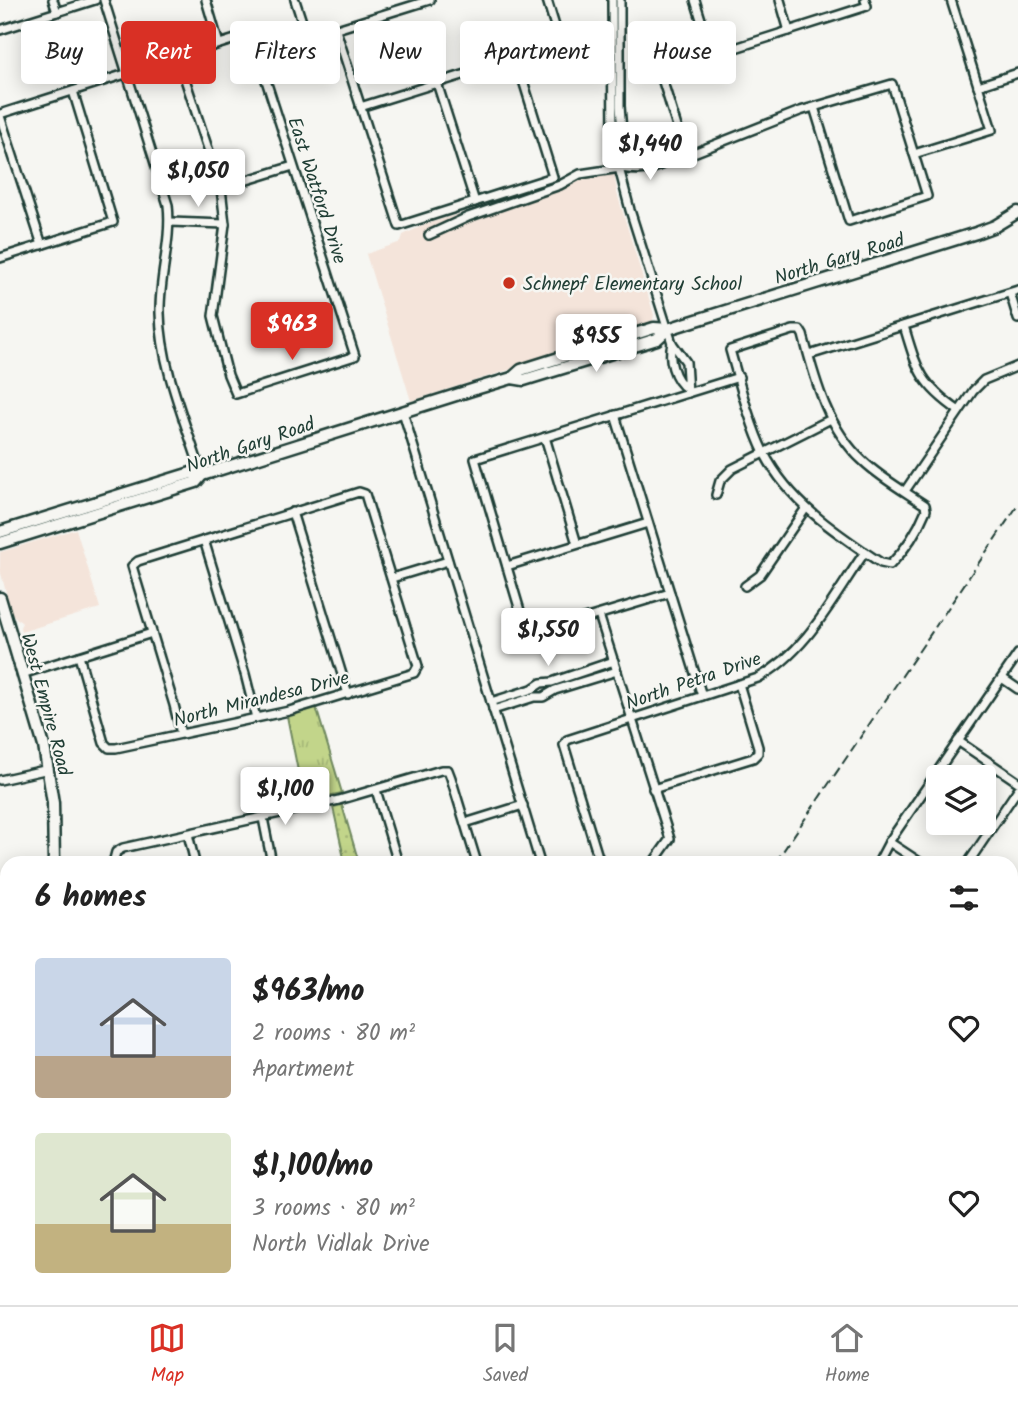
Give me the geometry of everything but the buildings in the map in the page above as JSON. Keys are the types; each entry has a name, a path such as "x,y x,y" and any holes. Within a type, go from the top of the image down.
{"main road":[{"name":"North Gary Road","path":"0,543 197,482 202,475 512,378 524,380 657,339 668,329 976,233 995,226 1018,212"},
{"path":"0,532 191,473 202,475"},
{"name":"West Empire Road","path":"0,598 49,769 54,856"}],"street":[{"path":"53,0 57,12"},
{"path":"0,30 95,0"},
{"path":"104,0 121,55"},
{"path":"206,0 219,44 216,45"},
{"path":"295,0 302,21"},
{"path":"340,28 429,0"},
{"path":"547,0 553,21"},
{"path":"612,0 613,145 630,210 672,343 686,362 687,391"},
{"path":"620,0 620,106 624,157 620,167"},
{"path":"695,0 701,21"},
{"path":"780,0 789,31"},
{"path":"914,154 992,130 951,0"},
{"path":"736,48 866,3"},
{"name":"East Watford Drive","path":"219,44 251,34 355,356 236,394 228,375 213,316 225,224"},
{"path":"340,45 399,226 553,177 524,84"},
{"path":"978,86 1018,74"},
{"path":"42,245 0,115 121,76"},
{"path":"130,84 169,205 170,222 159,311 162,343 202,475"},
{"path":"170,222 225,224 221,188 187,84"},
{"path":"360,107 434,84"},
{"path":"437,84 475,202"},
{"path":"664,84 686,156"},
{"path":"429,235 468,217 551,189 580,174 661,157 669,160 686,156 814,107 892,84 927,196 849,220 814,107"},
{"path":"0,258 113,222 72,91"},
{"path":"221,188 293,166"},
{"path":"809,355 1014,292 1018,319"},
{"path":"904,326 918,371 933,390 959,411"},
{"path":"800,330 809,355 823,402 852,450 864,462 925,505 924,516 890,565 881,563 864,552 806,508 780,478 764,452 730,350 800,330"},
{"path":"672,343 672,366 687,391"},
{"path":"905,491 959,411 984,380 1018,366"},
{"path":"675,371 686,368"},
{"path":"670,593 531,635 526,631 475,459 738,377"},
{"path":"403,412 538,856"},
{"path":"615,415 702,696"},
{"path":"716,495 720,481 732,469 831,419"},
{"path":"545,437 578,544"},
{"path":"181,734 132,566 138,561 359,492 365,494 391,578 448,561"},
{"path":"745,586 760,575 806,508"},
{"path":"292,512 348,694"},
{"path":"507,566 648,523"},
{"path":"204,540 256,719"},
{"name":"North Petra Drive","path":"598,856 564,745 571,738 771,671 797,648 864,552"},
{"name":"North Mirandesa Drive","path":"79,656 104,743 110,748 256,719 348,694 417,670 391,578"},
{"path":"599,615 670,839 658,856"},
{"path":"22,674 152,633"},
{"path":"882,856 1018,654"},
{"path":"491,702 614,661"},
{"path":"493,710 617,671"},
{"path":"1002,678 1018,689"},
{"path":"547,682 551,686 551,693"},
{"path":"653,789 753,758 758,753 738,684"},
{"path":"958,741 1018,782"},
{"path":"0,780 49,769"},
{"path":"115,856 122,848 263,818 448,770 475,856"},
{"path":"973,856 1018,789"},
{"path":"376,790 396,856"},
{"path":"465,823 523,805"},
{"path":"263,818 271,856"},
{"path":"188,834 193,856"},
{"path":"889,842 910,856"}],"shaded area":[{"name":"Schnepf Elementary School","path":"613,163 617,193 654,315 652,324 606,336 559,354 411,401 366,254 401,242 403,235 426,224 553,185 578,170"},
{"path":"76,529 100,608 21,632 22,623 12,614 0,570 0,552"}],"green space":[{"path":"316,707 342,793 304,801 287,716"},
{"path":"342,805 357,856 344,856 333,807"}],"railway":[{"path":"780,856 1018,505"}],"place":[{"name":"Schnepf Elementary School","path":"509,283"}]}
